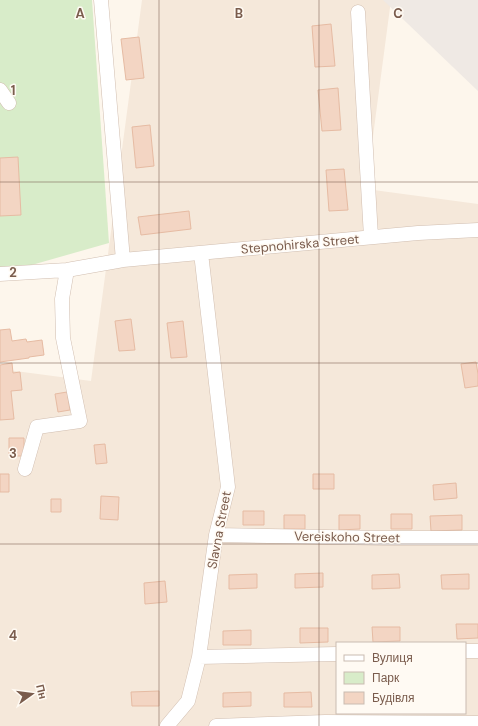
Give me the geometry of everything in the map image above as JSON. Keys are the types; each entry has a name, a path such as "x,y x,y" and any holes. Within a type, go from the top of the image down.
{"street":[{"path":"101,2 123,260"},
{"path":"358,12 371,237"},
{"path":"0,90 9,103"},
{"name":"Stepnohirska Street","path":"0,274 67,270 123,260 371,237 478,230"},
{"name":"Slavna Street","path":"166,726 188,701 199,657 216,535 228,487 201,253"},
{"path":"26,469 37,427 80,421 62,338 62,299 67,270"},
{"name":"Vereiskoho Street","path":"216,535 478,538"},
{"path":"466,651 478,651"},
{"path":"199,657 336,654"},
{"path":"216,726 326,722 478,722"}],"shaded area":[{"path":"142,0 391,0 366,189 478,204 478,726 0,726 0,369 91,381"},
{"path":"383,0 478,0 478,91"}],"green space":[{"path":"0,0 92,0 109,243 0,274"}],"building":[{"path":"331,24 335,66 315,67 312,26"},
{"path":"139,37 144,78 126,80 121,39"},
{"path":"338,88 341,130 322,131 318,90"},
{"path":"150,125 154,166 136,168 132,127"},
{"path":"18,157 21,215 0,216 0,158"},
{"path":"344,169 348,210 329,211 326,170"},
{"path":"189,211 191,229 141,235 138,217"},
{"path":"131,319 135,350 119,351 115,321"},
{"path":"183,321 187,357 171,358 167,323"},
{"path":"10,329 12,341 26,339 27,342 42,340 44,355 0,362 0,330"},
{"path":"476,362 478,386 465,388 461,364"},
{"path":"12,363 13,373 20,372 22,390 11,391 14,419 0,420 0,365"},
{"path":"67,392 70,410 58,412 55,394"},
{"path":"9,438 24,438 24,456 9,456"},
{"path":"105,444 107,463 96,464 94,445"},
{"path":"0,474 9,474 9,492 0,492"},
{"path":"313,474 334,474 334,489 313,489"},
{"path":"456,483 457,498 434,500 433,485"},
{"path":"101,496 119,497 118,520 100,519"},
{"path":"51,499 61,499 61,512 51,512"},
{"path":"243,511 264,511 264,525 243,525"},
{"path":"391,514 412,514 412,529 391,529"},
{"path":"284,515 305,515 305,529 284,529"},
{"path":"339,515 360,515 360,529 339,530"},
{"path":"462,515 462,530 431,531 430,516"},
{"path":"323,573 323,587 295,588 295,574"},
{"path":"257,574 257,588 229,589 229,575"},
{"path":"399,574 400,588 372,589 372,575"},
{"path":"469,574 469,589 442,589 441,575"},
{"path":"165,581 167,602 145,604 144,583"},
{"path":"456,624 478,624 478,638 457,639"},
{"path":"372,627 400,627 400,641 373,642"},
{"path":"300,628 328,628 328,642 300,643"},
{"path":"251,630 251,645 223,645 223,631"},
{"path":"159,691 159,706 132,706 131,692"},
{"path":"251,692 251,706 223,707 223,693"},
{"path":"311,692 312,707 284,707 284,693"}]}
